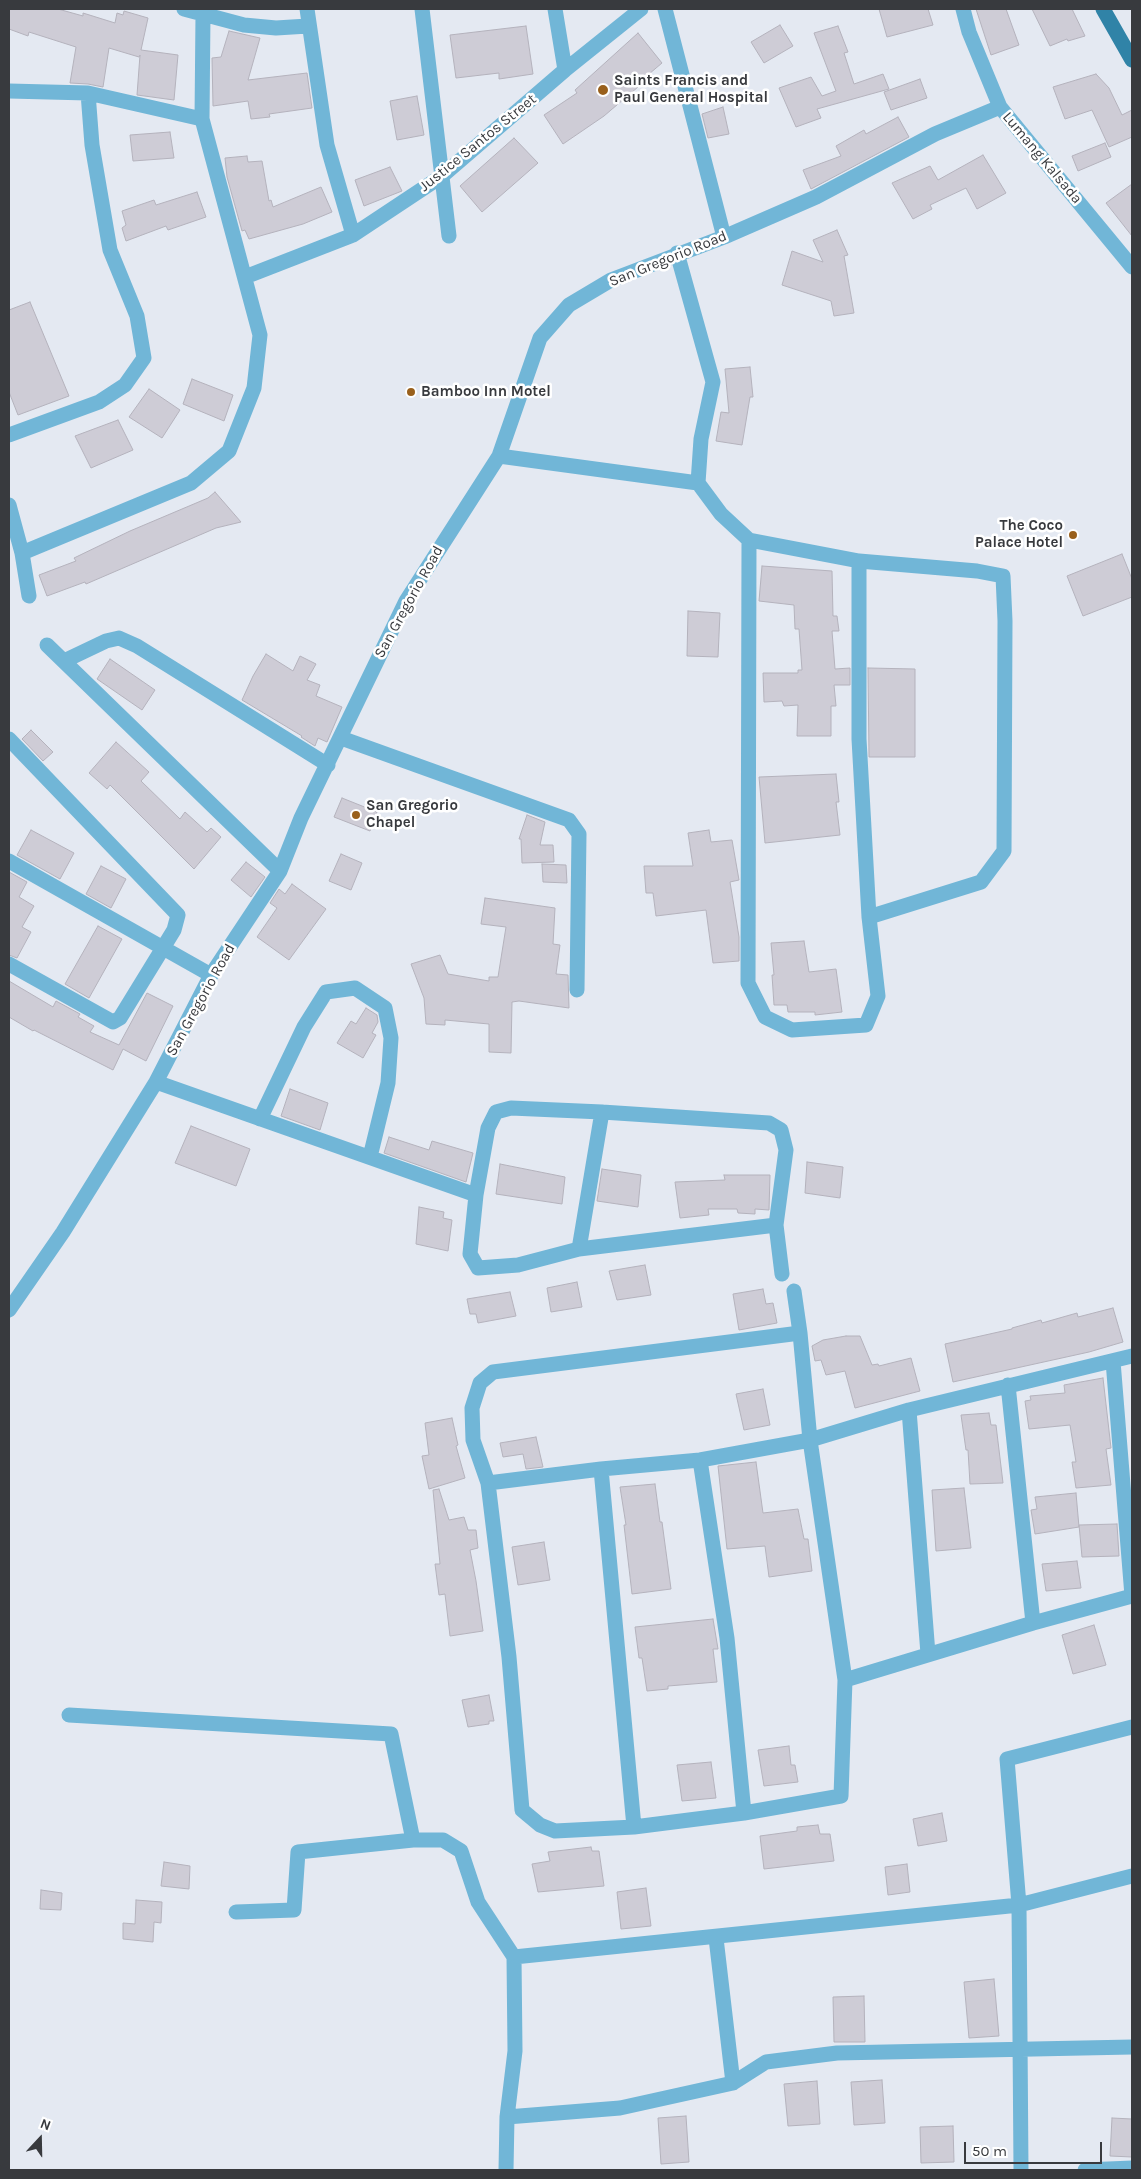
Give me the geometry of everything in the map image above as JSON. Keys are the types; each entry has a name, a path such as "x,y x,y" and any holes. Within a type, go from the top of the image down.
{"main road":[{"path":"1103,9 1132,57"}],"street":[{"path":"184,9 244,25 276,28 308,26"},
{"path":"307,9 327,145 354,235"},
{"path":"422,9 449,236"},
{"path":"554,9 565,70"},
{"name":"Justice Santos Street","path":"245,276 354,235 442,176 565,70 641,9"},
{"path":"665,9 724,236"},
{"name":"Lumang Kalsada","path":"962,9 969,32 1000,108 1132,267"},
{"path":"22,553 191,484 229,451 254,388 260,335 202,119 203,14"},
{"path":"9,91 88,93 202,119"},
{"path":"9,435 99,402 125,385 144,358 137,316 110,250 92,145 88,93"},
{"name":"San Gregorio Road","path":"9,1310 63,1232 156,1082 211,975 280,871 301,818 406,602 499,456 540,338 568,305 611,280 724,236 816,197 935,134 1000,108"},
{"path":"677,253 712,382 701,438 698,483 721,514 749,540 860,560 977,571 1003,576 1005,621 1004,851 981,882 869,917"},
{"path":"499,456 698,483"},
{"path":"9,505 22,553 29,596"},
{"path":"749,540 748,983 764,1017 792,1030 866,1025 878,996 869,917 859,739 860,560"},
{"path":"64,661 106,641 119,638 137,646 328,765"},
{"path":"47,645 280,871"},
{"path":"341,738 569,820 579,834 577,990"},
{"path":"9,739 178,915 174,930 120,1018 112,1022 9,964"},
{"path":"9,861 211,975"},
{"path":"260,1119 304,1027 326,992 355,988 385,1008 390,1038 388,1083 370,1157"},
{"path":"156,1082 476,1195"},
{"path":"776,1225 579,1249 518,1265 478,1268 470,1254 476,1195 488,1128 496,1112 511,1108 602,1112 769,1123 781,1130 786,1150 776,1225 782,1274"},
{"path":"579,1249 602,1112"},
{"path":"794,1291 800,1333 810,1440 845,1680 841,1796 744,1813 634,1827 555,1831 540,1825 522,1810 509,1657 488,1483 473,1440 472,1408 480,1383 493,1372 800,1333"},
{"path":"488,1483 600,1469 700,1460 810,1440 909,1410 1132,1356"},
{"path":"845,1680 1033,1623 1132,1596 1113,1361"},
{"path":"1008,1385 1033,1623"},
{"path":"909,1410 928,1654"},
{"path":"700,1460 727,1638 744,1813"},
{"path":"600,1469 634,1827"},
{"path":"69,1715 390,1734 413,1840"},
{"path":"1020,2170 1019,1905 1007,1760 1132,1727"},
{"path":"236,1912 294,1910 298,1852 413,1840 444,1840 461,1851 478,1902 514,1957 514,2051 507,2117 506,2170"},
{"path":"514,1957 716,1938 1019,1905 1132,1876"},
{"path":"716,1938 733,2083"},
{"path":"507,2117 620,2108 733,2083 766,2062 837,2053 1132,2047"},
{"path":"1085,2170 1132,2168"}],"building":[{"path":"9,9 58,9 83,16 83,13 115,23 117,13 123,15 124,11 148,18 141,50 178,55 174,100 137,95 140,55 139,57 109,48 103,87 70,83 76,47 29,32 28,36 9,29"},
{"path":"879,9 928,9 933,25 887,37"},
{"path":"976,9 1006,9 1019,45 991,55"},
{"path":"1032,9 1072,9 1085,36 1068,41 1067,39 1050,46"},
{"path":"780,25 793,46 764,63 751,42"},
{"path":"526,26 533,74 499,79 499,73 456,78 450,35"},
{"path":"838,26 848,52 844,53 854,84 883,74 889,89 817,109 821,118 796,127 779,88 811,77 822,96 836,91 814,33"},
{"path":"229,31 260,38 248,80 307,73 312,108 269,114 270,117 251,119 248,101 213,106 212,58 221,57"},
{"path":"638,33 662,63 636,85 638,87 604,116 563,144 544,115 577,93 575,90"},
{"path":"1096,74 1109,88 1122,115 1132,110 1132,137 1109,147 1092,110 1065,119 1053,87"},
{"path":"920,79 927,98 891,110 884,92"},
{"path":"417,96 424,135 397,140 390,101"},
{"path":"723,107 729,134 708,138 702,114"},
{"path":"898,117 909,137 811,189 803,170 841,156 836,146 864,130 866,134"},
{"path":"170,132 174,158 133,161 130,135"},
{"path":"514,138 538,163 482,212 460,186"},
{"path":"1105,143 1111,157 1078,171 1072,156"},
{"path":"983,155 1006,193 977,209 966,188 930,205 932,209 913,219 892,183 930,166 938,180"},
{"path":"247,156 248,162 262,161 269,201 271,200 273,207 321,187 332,212 303,224 249,239 245,230 242,231 227,177 225,158"},
{"path":"390,167 402,191 364,206 355,180"},
{"path":"1132,184 1132,236 1106,203"},
{"path":"197,192 206,217 168,230 166,226 126,241 122,228 126,225 122,211 154,200 156,205"},
{"path":"837,230 848,255 844,256 854,313 834,316 831,301 782,285 792,251 823,262 813,240"},
{"path":"30,302 69,396 18,415 9,392 9,310"},
{"path":"750,367 753,397 750,397 742,445 716,441 721,412 729,413 725,369"},
{"path":"192,379 233,395 224,421 183,404"},
{"path":"149,389 180,410 162,438 129,417"},
{"path":"118,420 133,450 91,468 75,436"},
{"path":"215,492 241,522 216,528 86,584 85,582 47,596 39,575 76,561 74,558 130,531 208,498"},
{"path":"1122,554 1132,579 1132,597 1083,616 1067,576"},
{"path":"762,566 832,571 833,616 837,616 839,631 832,631 835,669 850,668 850,685 834,685 836,706 831,706 831,736 797,736 798,705 784,706 782,701 764,702 763,673 798,673 798,670 802,670 799,629 795,629 794,605 759,601"},
{"path":"688,611 720,613 718,657 687,656"},
{"path":"266,654 293,671 300,656 316,664 307,680 320,685 316,696 342,707 327,742 318,738 315,746 302,736 242,700"},
{"path":"110,659 155,690 142,710 97,679"},
{"path":"868,668 915,669 915,757 869,757"},
{"path":"31,730 53,752 43,761 22,739"},
{"path":"116,742 149,772 141,781 180,819 185,812 207,832 211,828 221,837 194,869 110,785 107,789 89,773"},
{"path":"836,774 839,802 836,802 840,835 765,843 759,777"},
{"name":"San Gregorio Chapel","path":"342,798 377,812 370,831 334,817"},
{"path":"527,815 545,822 540,845 553,845 554,862 522,863 521,839 519,839"},
{"path":"31,830 74,853 60,879 17,855"},
{"path":"709,830 711,842 732,840 739,880 730,882 739,937 739,961 713,963 706,910 656,916 653,893 646,893 644,866 693,866 688,833"},
{"path":"341,854 362,863 351,890 329,881"},
{"path":"246,862 265,877 251,897 231,880"},
{"path":"542,864 566,865 567,883 543,882"},
{"path":"101,866 126,879 111,908 86,894"},
{"path":"9,872 27,882 19,897 34,906 22,927 31,932 17,958 9,955"},
{"path":"292,884 326,909 289,960 257,937 277,908 270,903 279,889 285,894"},
{"path":"485,898 555,908 553,944 560,945 556,974 568,975 569,1008 519,1001 512,1002 511,1053 489,1052 489,1024 445,1020 445,1025 426,1024 424,998 411,964 440,955 448,974 489,981 489,977 498,977 506,927 481,924"},
{"path":"98,926 122,939 89,998 65,984"},
{"path":"804,941 809,972 836,969 842,1012 815,1015 815,1012 788,1012 787,1005 774,1005 771,943"},
{"path":"9,981 53,1007 56,1001 80,1014 78,1017 94,1026 90,1032 119,1045 147,993 173,1006 146,1061 123,1049 113,1070 33,1031 9,1017"},
{"path":"366,1008 377,1015 378,1022 372,1033 376,1035 363,1058 337,1043 351,1021 356,1024"},
{"path":"290,1089 328,1103 320,1130 281,1116"},
{"path":"191,1126 250,1149 236,1186 175,1163"},
{"path":"389,1137 429,1150 432,1141 473,1153 466,1182 384,1153"},
{"path":"807,1162 843,1167 840,1198 805,1193"},
{"path":"500,1164 565,1177 562,1204 496,1194"},
{"path":"602,1169 641,1175 638,1207 597,1201"},
{"path":"724,1175 770,1175 769,1210 755,1209 755,1214 738,1213 737,1209 708,1209 709,1215 680,1218 675,1182 725,1180"},
{"path":"419,1207 444,1212 443,1218 452,1220 448,1251 416,1244"},
{"path":"645,1265 651,1295 617,1300 609,1271"},
{"path":"577,1282 582,1307 551,1312 547,1288"},
{"path":"763,1289 766,1304 773,1303 777,1323 739,1330 733,1294"},
{"path":"510,1292 516,1316 478,1323 476,1314 470,1314 467,1299"},
{"path":"1113,1308 1123,1342 1089,1352 953,1382 945,1344 1012,1329 1041,1320 1042,1323 1077,1313 1078,1317"},
{"path":"846,1336 860,1336 872,1365 878,1364 879,1366 911,1358 920,1391 855,1408 845,1371 826,1375 821,1360 815,1361 812,1346 823,1340"},
{"path":"1103,1378 1111,1448 1106,1449 1111,1485 1076,1488 1072,1462 1076,1462 1070,1425 1029,1429 1025,1401 1031,1400 1030,1396 1065,1393 1064,1385"},
{"path":"763,1389 770,1425 744,1430 736,1394"},
{"path":"989,1413 991,1425 996,1425 1003,1483 970,1484 968,1450 966,1450 961,1415"},
{"path":"452,1418 458,1445 456,1446 465,1478 429,1489 422,1456 429,1455 425,1423"},
{"path":"536,1437 543,1467 526,1469 523,1454 503,1457 500,1443"},
{"path":"756,1462 763,1513 798,1509 804,1539 808,1539 812,1571 769,1577 765,1546 727,1549 718,1466"},
{"path":"655,1484 671,1589 632,1594 624,1525 626,1525 620,1487"},
{"path":"964,1488 971,1548 936,1551 932,1490"},
{"path":"439,1489 449,1520 464,1517 468,1530 476,1530 478,1548 470,1550 483,1631 450,1636 445,1594 439,1595 435,1564 440,1564 433,1490"},
{"path":"1076,1493 1079,1527 1035,1534 1031,1510 1037,1509 1035,1497"},
{"path":"1117,1524 1119,1556 1082,1557 1079,1525"},
{"path":"544,1542 550,1580 518,1585 512,1547"},
{"path":"1077,1561 1081,1588 1046,1591 1042,1564"},
{"path":"713,1619 718,1649 713,1649 717,1682 668,1686 668,1689 647,1691 642,1658 639,1658 635,1627"},
{"path":"1094,1625 1106,1665 1073,1674 1062,1635"},
{"path":"489,1695 494,1721 489,1721 489,1724 468,1727 462,1700"},
{"path":"789,1746 791,1765 795,1765 798,1782 764,1786 758,1750"},
{"path":"711,1762 716,1798 682,1801 677,1765"},
{"path":"942,1813 947,1841 918,1846 913,1819"},
{"path":"818,1825 820,1834 830,1834 834,1861 764,1869 760,1836 797,1831 797,1827"},
{"path":"591,1847 592,1851 599,1851 604,1886 538,1892 532,1864 550,1861 548,1852"},
{"path":"164,1862 190,1866 189,1889 161,1886"},
{"path":"907,1864 910,1892 888,1895 885,1867"},
{"path":"646,1888 651,1926 621,1929 617,1892"},
{"path":"41,1890 62,1893 61,1910 40,1909"},
{"path":"136,1900 162,1902 161,1923 154,1922 153,1942 123,1939 123,1923 135,1924"},
{"path":"994,1979 999,2036 969,2038 964,1982"},
{"path":"864,1996 865,2042 834,2042 833,1997"},
{"path":"882,2080 885,2123 854,2125 851,2082"},
{"path":"817,2081 820,2124 788,2126 784,2084"},
{"path":"686,2116 689,2162 661,2164 658,2118"},
{"path":"1112,2118 1132,2119 1132,2157 1110,2156"},
{"path":"953,2126 954,2162 921,2163 920,2127"}],"place":[{"name":"Saints Francis and Paul General Hospital","path":"603,90"},
{"name":"Bamboo Inn Motel","path":"411,392"},
{"name":"The Coco Palace Hotel","path":"1073,535"},
{"name":"San Gregorio Chapel","path":"356,815"}]}
